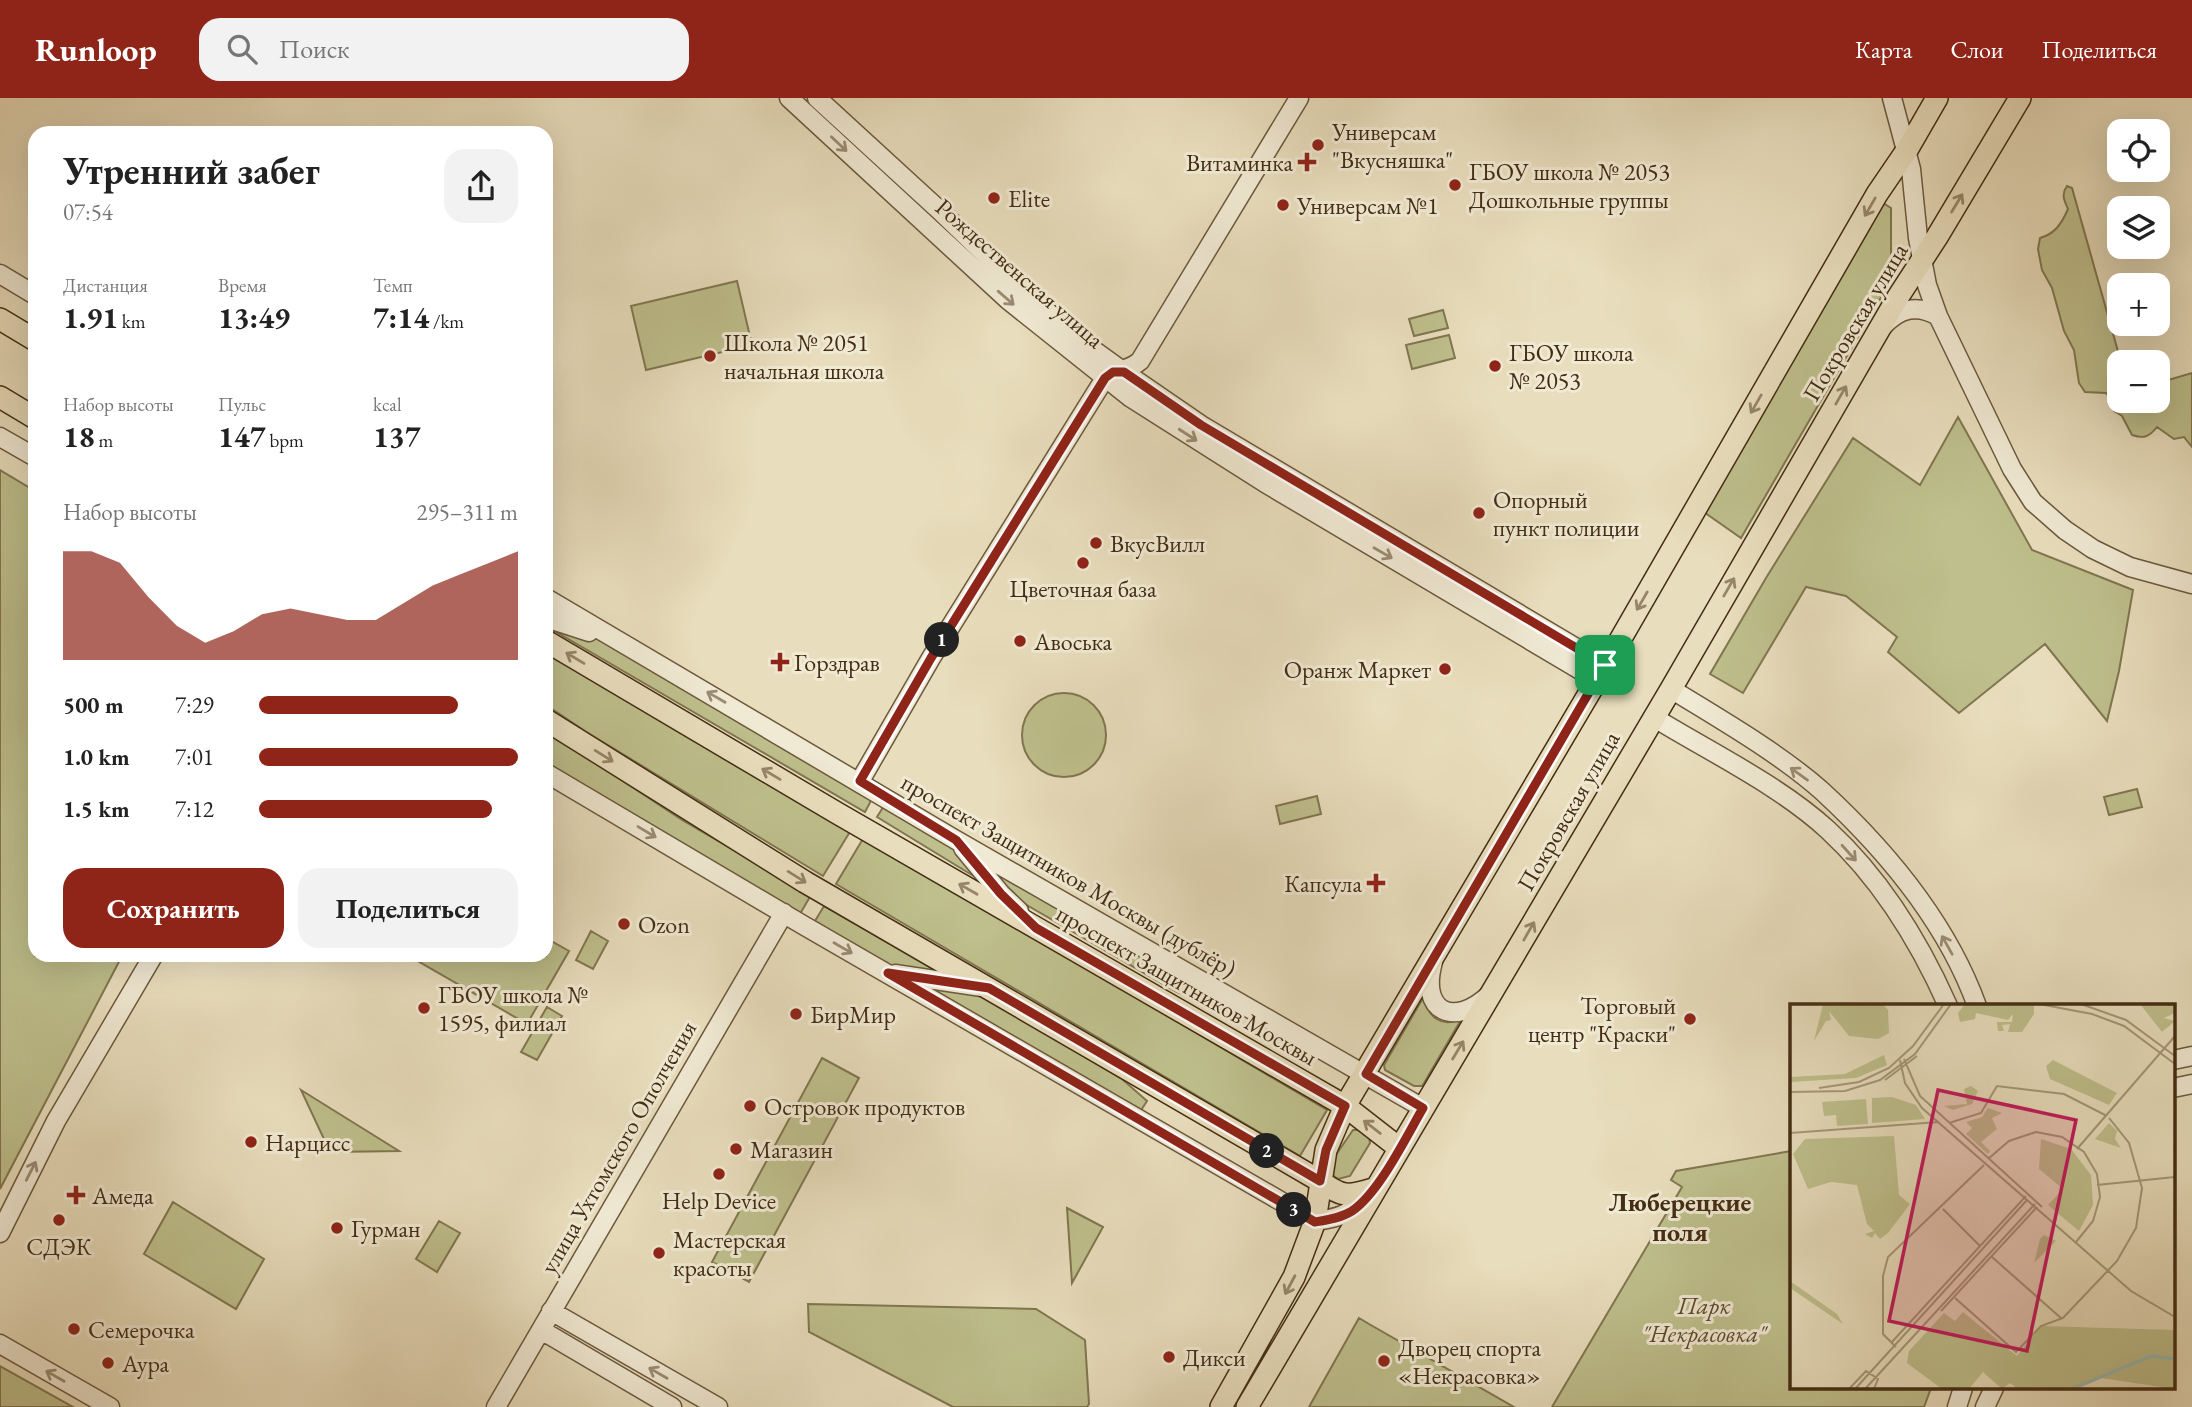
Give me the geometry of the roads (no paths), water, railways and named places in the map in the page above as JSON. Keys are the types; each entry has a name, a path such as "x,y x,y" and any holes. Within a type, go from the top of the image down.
{"main road":[{"name":"Покровская улица","path":"1221,1407 1294,1277 1315,1222 1326,1150 1345,1106 1601,672 1877,194 1907,150 1937,98"},
{"name":"Покровская улица","path":"1247,1407 1338,1254 1373,1189 1671,689 1880,328 2020,98"},
{"path":"0,319 28,336"},
{"path":"0,397 28,414"},
{"name":"проспект Защитников Москвы","path":"553,645 1345,1106 1399,1147"},
{"path":"553,724 805,882 1320,1181 1337,1194 1347,1196 1373,1189"}],"street":[{"name":"Рождественская улица","path":"789,98 1008,300 1105,378 1194,439 1265,483 1601,672"},
{"name":"Рождественская улица","path":"817,98 1020,288 1081,341 1201,425 1601,672"},
{"path":"860,781 931,658 1105,378 1113,372 1124,372 1140,361 1299,98"},
{"path":"1892,98 1913,179 1927,285 1938,316 2012,469 2033,502 2093,550 2130,567 2192,584"},
{"path":"0,274 28,291"},
{"path":"1880,328 1897,313 1913,308 1927,310 1938,316"},
{"path":"0,437 28,453"},
{"name":"проспект Защитников Москвы (дублёр)","path":"553,602 956,840 1423,1108"},
{"path":"553,620 622,643"},
{"path":"1671,689 1715,715 1820,790 1869,838 1914,891 1947,943 1976,1004"},
{"path":"1703,747 1695,739 1695,724 1701,717 1715,715"},
{"path":"1653,717 1782,795 1828,830 1853,856 1890,903 1930,965 1947,1004"},
{"path":"553,777 1315,1222 1344,1216 1354,1210 1373,1189"},
{"path":"956,840 1001,894 1036,928"},
{"name":"улица Ухтомского Ополчения","path":"496,1407 784,913"},
{"path":"1435,956 1429,991 1435,1005 1442,1010 1465,1010 1482,1001 1494,990"},
{"path":"0,1233 57,1121 150,962"},
{"path":"888,973 989,988"},
{"path":"2174,1060 2192,1056"},
{"path":"2174,1088 2192,1084"},
{"path":"551,1311 718,1407"},
{"path":"541,1330 672,1407"},
{"path":"0,1344 110,1407"},
{"path":"1957,1407 1962,1390"},
{"path":"1985,1407 1993,1390"}],"place":[{"name":"Универсам \"Вкусняшка\"","path":"1318,145"},
{"name":"Витаминка","path":"1307,162"},
{"name":"ГБОУ школа № 2053 Дошкольные группы","path":"1455,185"},
{"name":"Elite","path":"994,198"},
{"name":"Универсам №1","path":"1283,205"},
{"name":"Школа № 2051 начальная школа","path":"710,356"},
{"name":"ГБОУ школа № 2053","path":"1495,366"},
{"name":"Опорный пункт полиции","path":"1479,513"},
{"name":"ВкусВилл","path":"1096,543"},
{"name":"Цветочная база","path":"1083,563"},
{"name":"Авоська","path":"1020,641"},
{"name":"Горздрав","path":"780,662"},
{"name":"Оранж Маркет","path":"1445,669"},
{"name":"Капсула","path":"1376,883"},
{"name":"Ozon","path":"624,924"},
{"name":"ГБОУ школа № 1595, филиал","path":"424,1008"},
{"name":"БирМир","path":"796,1014"},
{"name":"Торговый центр \"Краски\"","path":"1690,1019"},
{"name":"Островок продуктов","path":"750,1106"},
{"name":"Нарцисс","path":"251,1142"},
{"name":"Магазин","path":"736,1149"},
{"name":"Help Device","path":"719,1174"},
{"name":"Амеда","path":"76,1195"},
{"name":"СДЭК","path":"59,1220"},
{"name":"Гурман","path":"337,1228"},
{"name":"Мастерская красоты","path":"659,1253"},
{"name":"Семерочка","path":"74,1329"},
{"name":"Дикси","path":"1169,1357"},
{"name":"Дворец спорта «Некрасовка»","path":"1384,1361"},
{"name":"Аура","path":"108,1363"}],"district":[{"name":"Люберецкие поля","path":"1680,1217"}],"park label":[{"name":"Парк \"Некрасовка\"","path":"1704,1319"}]}
